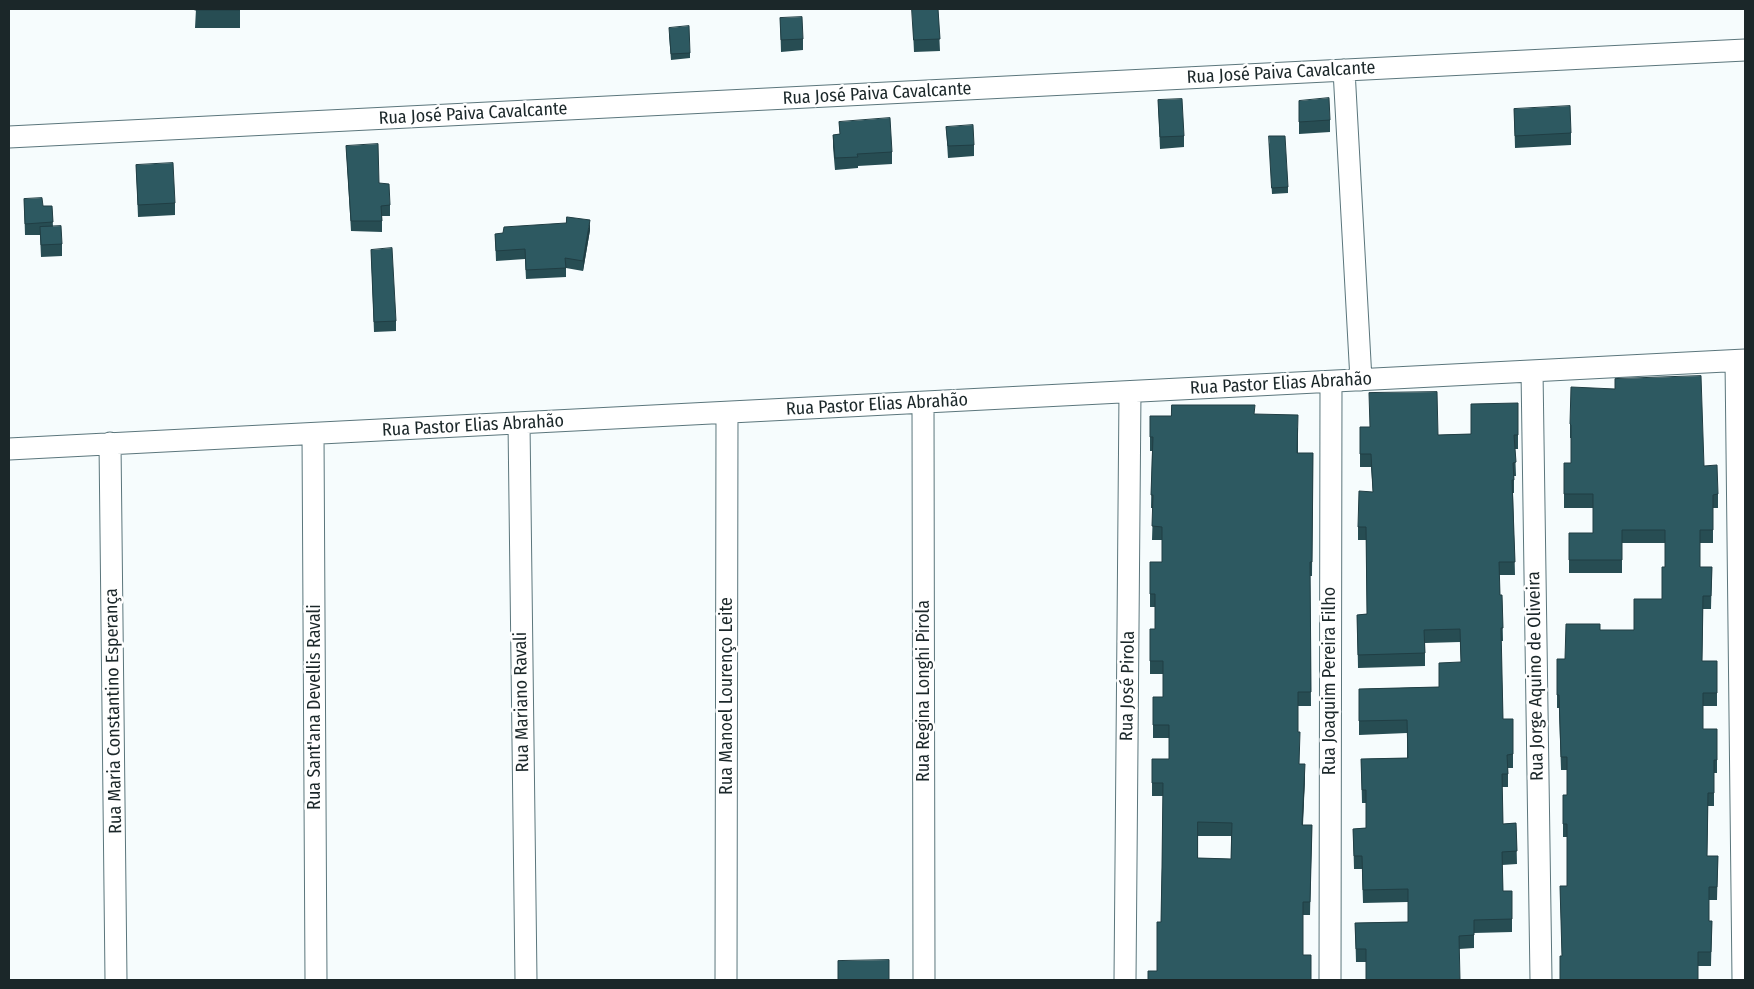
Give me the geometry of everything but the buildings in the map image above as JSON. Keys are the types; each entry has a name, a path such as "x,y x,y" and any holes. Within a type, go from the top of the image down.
{"street":[{"name":"Rua José Paiva Cavalcante","path":"9,137 1745,50"},
{"path":"1344,70 1361,380"},
{"path":"1741,360 1743,980"},
{"name":"Rua Pastor Elias Abrahão","path":"9,449 1741,360"},
{"name":"Rua Jorge Aquino de Oliveira","path":"1532,371 1540,980"},
{"name":"Rua Joaquim Pereira Filho","path":"1330,382 1330,980"},
{"name":"Rua José Pirola","path":"1125,980 1130,392"},
{"name":"Rua Regina Longhi Pirola","path":"923,403 924,980"},
{"name":"Rua Manoel Lourenço Leite","path":"726,980 727,413"},
{"name":"Rua Mariano Ravali","path":"518,424 526,980"},
{"name":"Rua Sant'ana Devellis Ravali","path":"314,434 316,980"},
{"name":"Rua Maria Constantino Esperança","path":"110,443 116,980"}]}
